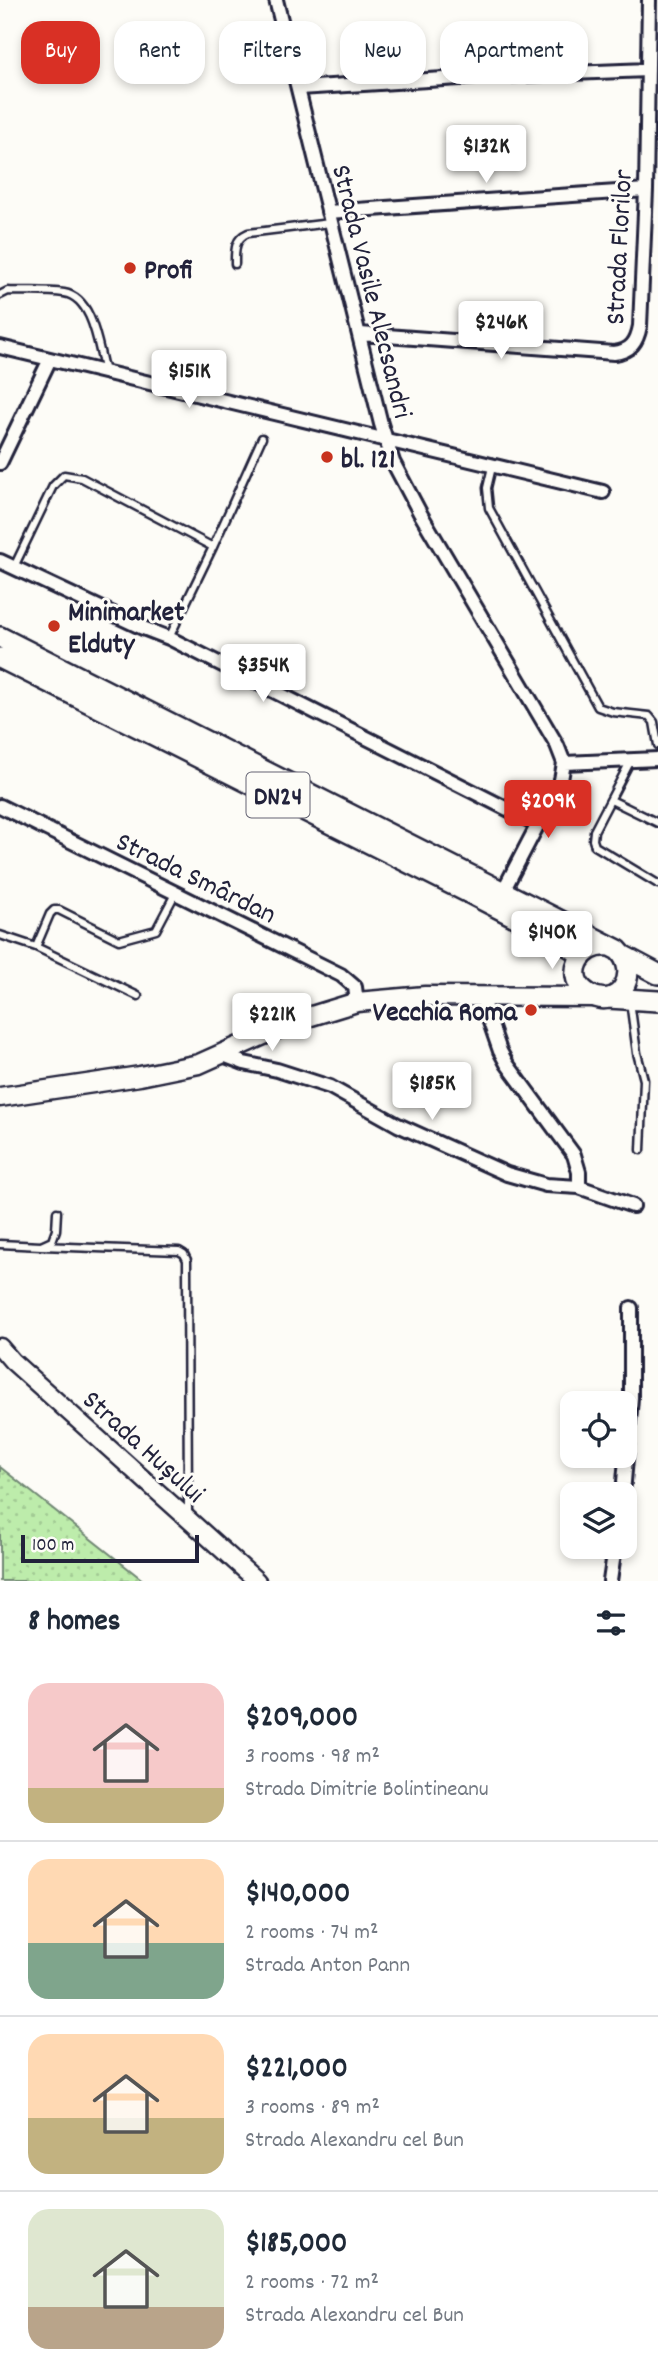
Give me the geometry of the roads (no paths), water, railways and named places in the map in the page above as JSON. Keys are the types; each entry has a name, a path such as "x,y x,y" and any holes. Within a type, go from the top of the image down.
{"main road":[{"name":"DN24","path":"0,637 500,899 582,955"},
{"name":"DN24","path":"0,658 270,791 617,951 658,974"},
{"path":"594,946 617,951 628,964 627,981 616,995 602,998 587,993 577,979 576,970 582,955 594,946"},
{"path":"545,997 577,979"},
{"path":"0,1097 140,1076 199,1064 295,1021 357,1002 395,997 481,996 658,1001"}],"street":[{"name":"Strada Vasile Alecsandri","path":"276,0 386,442 424,520 557,745 564,763"},
{"name":"Strada Florilor","path":"360,334 614,354 633,346 640,326 646,190 649,0"},
{"path":"299,89 516,75 648,70"},
{"path":"330,218 646,190"},
{"path":"0,347 386,442 603,492"},
{"path":"0,463 50,359"},
{"path":"0,561 169,638 537,824"},
{"path":"500,899 561,780 564,763 658,759"},
{"name":"Strada Smârdan","path":"0,807 341,975 355,987 357,1002"},
{"path":"481,996 507,1064 574,1155 579,1172 579,1187"},
{"path":"223,1055 330,1087 398,1125 507,1174 546,1185 579,1187 634,1206"},
{"path":"624,1482 631,1398 631,1308"},
{"name":"Strada Hușului","path":"0,1348 6,1362 257,1581"},
{"path":"610,1581 613,1559"}],"lane":[{"path":"235,264 236,245 241,236 330,218"},
{"path":"0,295 8,292 64,293 80,301 90,319 105,372"},
{"path":"169,638 262,438"},
{"path":"492,467 487,488 489,508 598,706 613,712 649,716 657,733 658,745"},
{"path":"14,567 52,486 64,475 82,478 213,547"},
{"path":"631,760 594,831 593,840 595,846 658,884"},
{"path":"611,800 658,823"},
{"path":"36,947 50,914 54,911 59,910 119,940 126,940 156,930 175,894"},
{"path":"0,936 36,947 138,996"},
{"path":"630,999 637,1053 644,1080 641,1150"},
{"path":"41,1246 52,1241 57,1212"},
{"path":"0,1244 179,1251 184,1254 187,1260 188,1519"}],"place":[{"name":"Profi","path":"130,268"},
{"name":"bl. 121","path":"327,457"},
{"name":"Minimarket Elduty","path":"54,626"},
{"name":"Vecchia Roma","path":"531,1010"}]}
